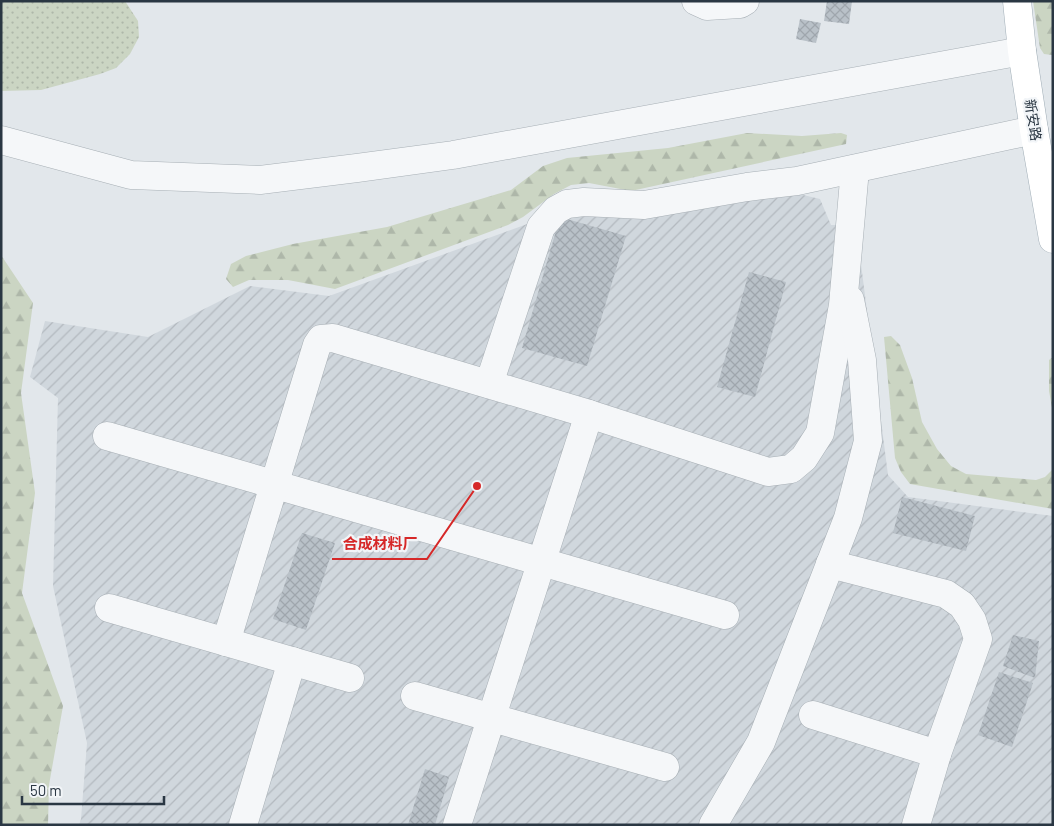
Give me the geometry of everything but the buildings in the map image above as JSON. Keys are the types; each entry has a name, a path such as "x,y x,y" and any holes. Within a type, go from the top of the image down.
{"main road":[{"name":"新安路","path":"1017,1 1022,51 1053,239"}],"street":[{"path":"696,1 707,6 716,6 740,4 745,1"},
{"path":"1,140 131,175 260,180 453,154 1022,51"},
{"path":"488,384 541,227 556,210 568,204 584,202 644,205 746,187 797,181 1034,130"},
{"path":"226,642 317,345 321,339 333,338 589,414 768,472 791,469 804,458 820,432 843,305 854,169"},
{"path":"713,825 761,742 848,518 868,441 862,360 845,277"},
{"path":"457,825 589,414"},
{"path":"107,436 726,615"},
{"path":"830,564 946,594 962,605 972,620 978,639 937,754 920,824"},
{"path":"109,608 350,678"},
{"path":"243,825 292,661"},
{"path":"415,696 665,767"},
{"path":"813,715 937,754"}],"shaded area":[{"path":"789,168 795,193 820,199 831,225 856,225 888,475 908,497 1053,516 1053,825 79,825 87,743 53,586 58,398 30,377 45,321 148,337 250,286 329,296 530,223 626,198"}],"green space":[{"path":"1,1 125,1 138,21 139,37 130,54 116,68 41,90 1,91"},
{"path":"1033,1 1052,1 1052,55 1044,54 1040,48"},
{"path":"747,133 802,136 841,133 847,135 846,144 631,191 589,183 571,185 554,194 523,217 508,225 335,289 288,280 249,280 233,287 226,279 231,264 246,256 293,244 387,227 511,190 543,166 567,158 668,148"},
{"path":"1,255 33,303 21,393 35,493 22,593 63,706 49,785 48,825 1,825"},
{"path":"891,336 900,345 912,378 922,422 937,449 951,466 966,474 1036,480 1045,477 1053,469 1053,509 910,484 901,472 895,458 884,337"},
{"path":"1053,357 1053,413 1049,391 1049,360"}],"place":[{"name":"合成材料厂","path":"477,486"}]}
